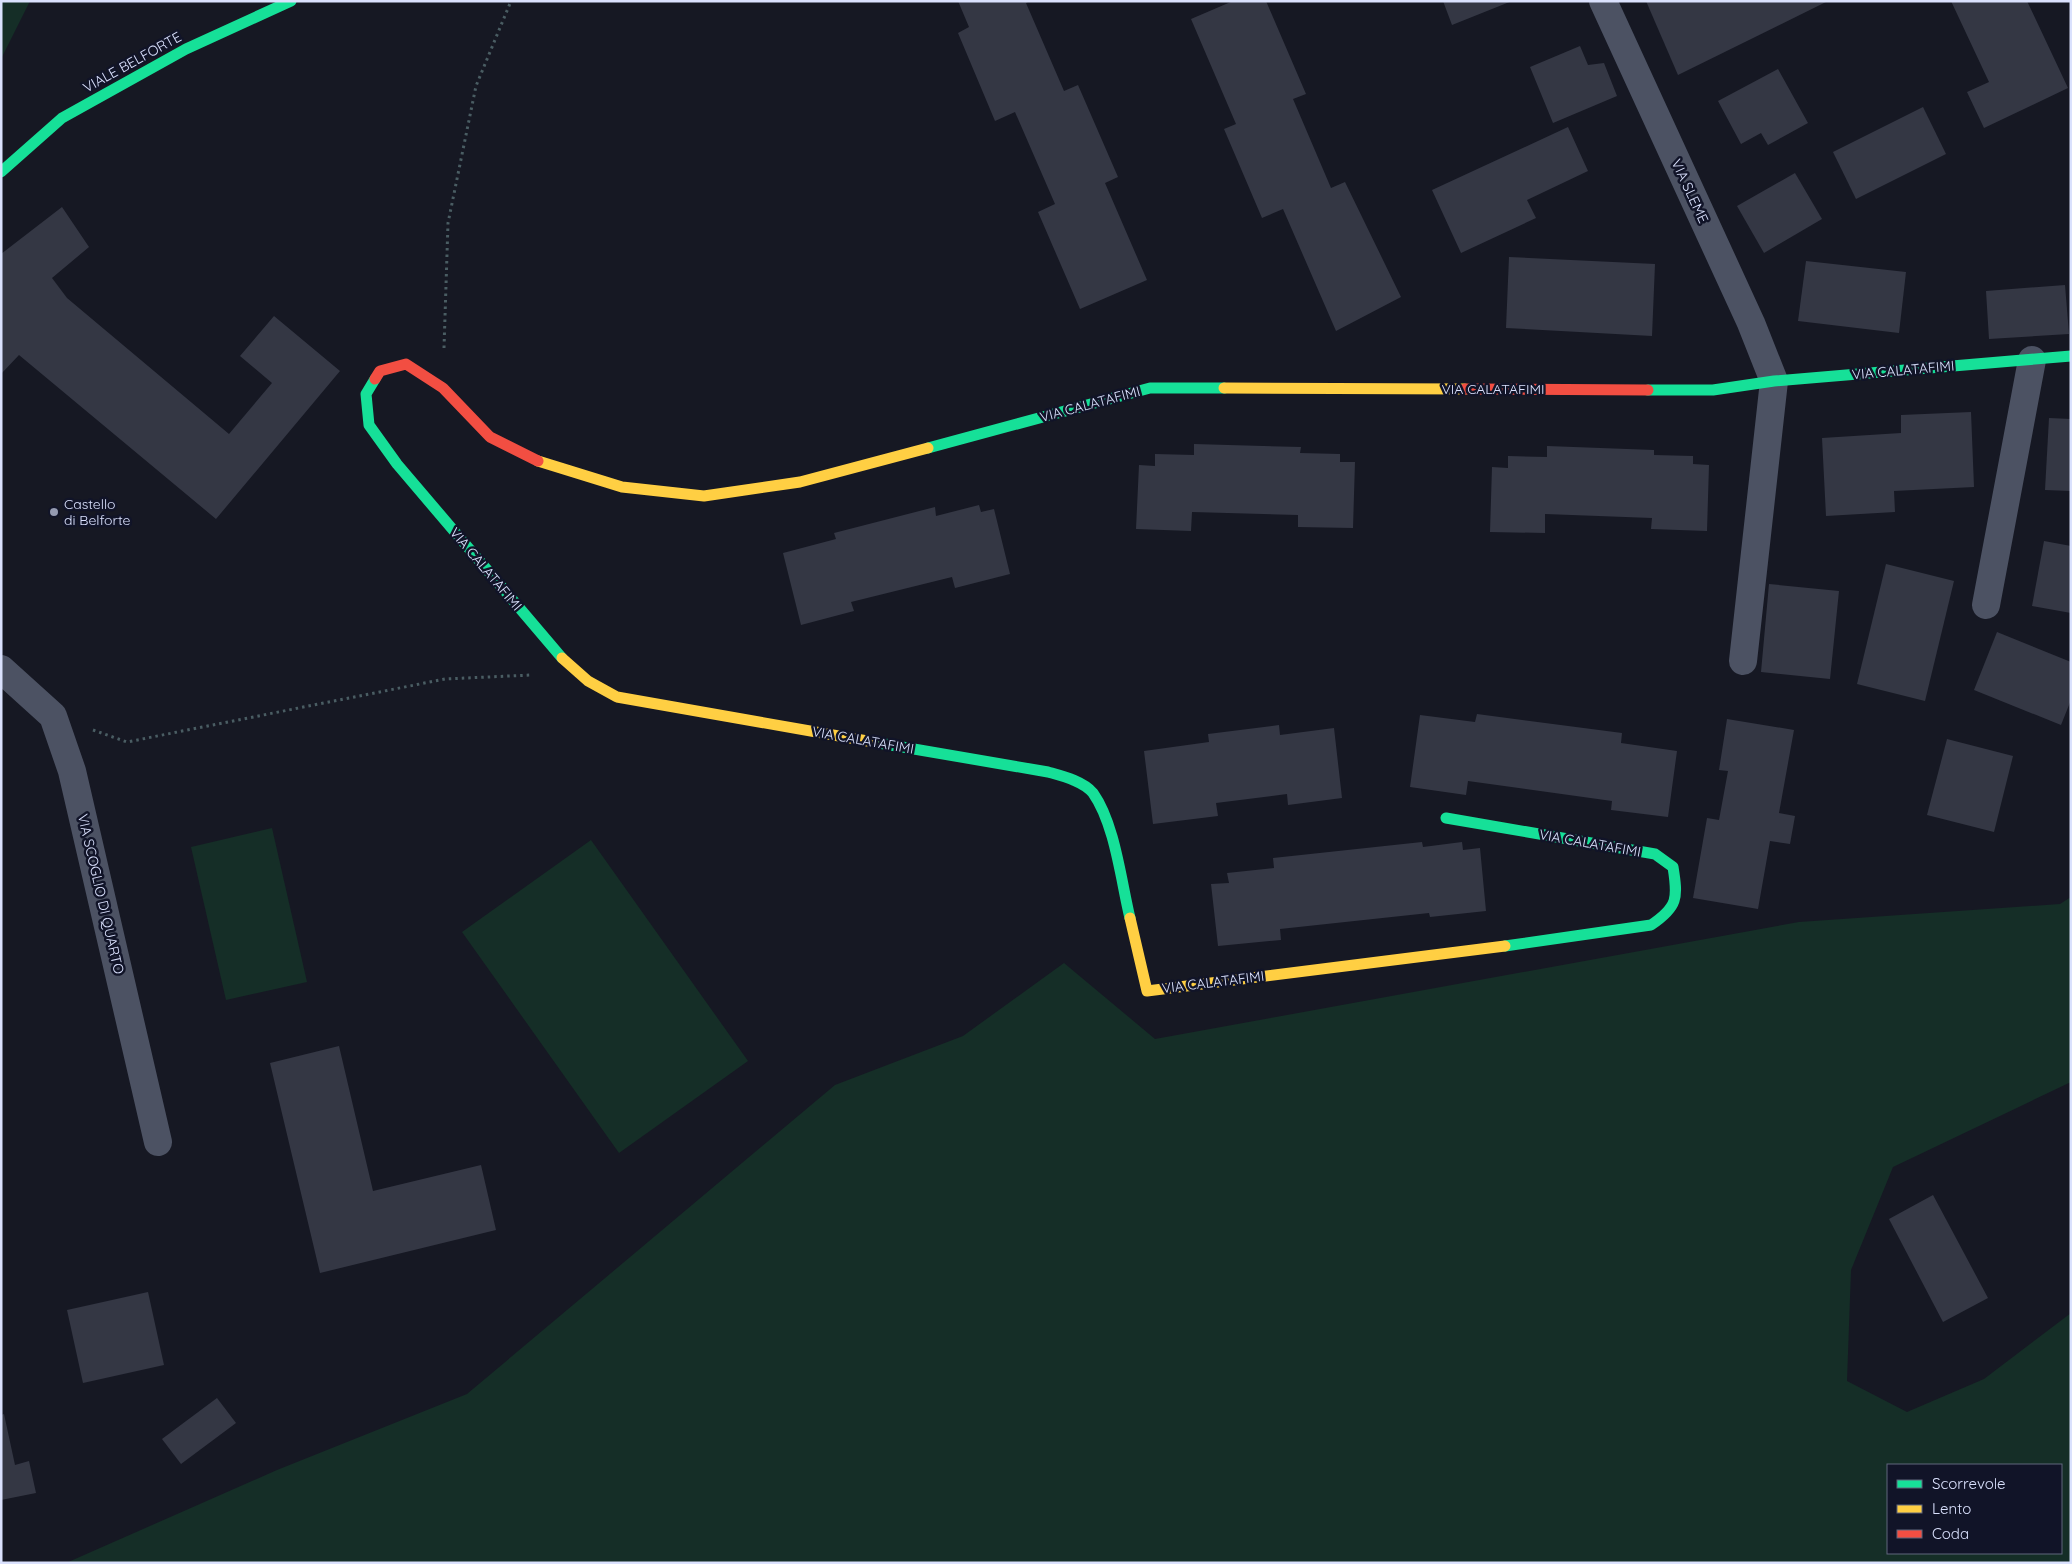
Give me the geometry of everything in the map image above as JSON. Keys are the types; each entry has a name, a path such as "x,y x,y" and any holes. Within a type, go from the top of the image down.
{"street":[{"name":"VIALE BELFORTE","path":"1,172 62,118 186,49 291,1"},
{"name":"VIA SLEME","path":"1603,1 1751,323 1774,381"},
{"name":"VIA CALATAFIMI","path":"1446,818 1655,854 1673,867 1678,891 1671,912 1651,925 1504,946 1147,991 1108,824 1092,792 1073,780 1048,772 617,697 575,673 397,464 369,425 366,394 380,372 406,364 443,388 490,437 547,465 622,487 704,496 800,482 1150,388 1713,390 1774,381 1931,366 2071,356"},
{"path":"1986,605 2032,360"},
{"path":"1743,661 1774,381"},
{"name":"VIA SCOGLIO DI QUARTO","path":"1,669 53,716 72,771 158,1142"}],"path":[{"path":"443,388 448,223 476,86 511,1"},
{"path":"53,716 127,742 445,679 575,673"}],"green space":[{"path":"1,1 30,1 1,59"},
{"path":"272,828 307,982 226,1000 191,847"},
{"path":"591,840 748,1061 619,1153 462,932"},
{"path":"2071,897 2071,1082 1893,1167 1851,1270 1847,1381 1907,1412 1984,1379 2071,1313 2071,1563 66,1563 277,1470 467,1394 835,1085 963,1036 1064,963 1155,1039 1799,922 2060,904"}],"building":[{"path":"958,1 1030,1 1026,3 1064,91 1078,85 1118,177 1105,183 1147,280 1080,309 1038,212 1055,204 1015,112 995,121 958,33 969,27"},
{"path":"1233,1 1266,1 1306,94 1293,99 1331,188 1345,182 1401,297 1336,331 1283,209 1262,218 1224,129 1236,124 1191,19"},
{"path":"1443,1 1512,1 1452,25"},
{"path":"1646,1 1828,1 1678,75"},
{"path":"1951,1 2027,1 2068,88 1984,128 1967,92 1989,82"},
{"path":"1580,46 1588,65 1604,63 1617,96 1553,123 1530,67"},
{"path":"1778,69 1808,123 1768,145 1761,133 1741,144 1718,101"},
{"path":"1923,107 1946,154 1856,199 1833,152"},
{"path":"1568,127 1588,171 1527,200 1536,218 1461,253 1432,190"},
{"path":"1795,173 1822,219 1764,253 1737,206"},
{"path":"62,207 89,247 52,278 67,298 229,434 272,383 240,356 274,316 340,371 216,519 19,355 1,374 1,254"},
{"path":"1509,257 1655,264 1652,336 1506,328"},
{"path":"1806,261 1906,272 1899,333 1798,321"},
{"path":"2065,285 2069,334 1989,339 1986,291"},
{"path":"1971,412 1974,487 1894,491 1895,512 1826,516 1822,438 1901,433 1901,415"},
{"path":"2049,418 2071,419 2071,491 2045,490"},
{"path":"1194,444 1301,447 1300,453 1340,454 1340,462 1355,462 1353,528 1298,527 1298,515 1192,512 1191,531 1136,529 1139,465 1155,466 1155,454 1194,455"},
{"path":"1547,446 1654,450 1654,455 1693,456 1693,464 1709,465 1707,531 1651,529 1652,518 1545,514 1545,533 1490,532 1492,467 1508,468 1508,456 1547,457"},
{"path":"979,505 981,512 994,509 1010,574 955,588 952,577 851,602 854,611 801,625 783,553 836,539 834,533 935,507 936,516"},
{"path":"2044,541 2071,546 2071,613 2032,606"},
{"path":"1886,564 1954,581 1925,701 1857,684"},
{"path":"1769,584 1839,591 1830,679 1761,672"},
{"path":"1997,632 2071,662 2071,700 2061,725 1974,690"},
{"path":"1477,714 1622,733 1621,743 1677,751 1668,817 1611,810 1612,801 1468,781 1466,795 1410,787 1420,715 1475,722"},
{"path":"1727,719 1794,730 1779,813 1795,816 1790,844 1770,841 1758,909 1693,898 1707,818 1719,820 1728,771 1719,770"},
{"path":"1279,725 1280,735 1334,728 1342,798 1288,805 1287,794 1216,803 1218,816 1153,824 1144,751 1209,742 1208,734"},
{"path":"1947,739 2013,756 1994,832 1927,815"},
{"path":"1422,842 1423,847 1462,842 1463,850 1480,848 1486,911 1430,917 1429,913 1280,929 1281,940 1218,946 1211,884 1229,883 1227,873 1274,868 1273,858"},
{"path":"339,1046 373,1191 481,1165 496,1230 320,1273 270,1063"},
{"path":"1933,1195 1988,1298 1943,1322 1889,1219"},
{"path":"148,1292 164,1365 83,1383 67,1310"},
{"path":"217,1398 236,1423 181,1464 162,1439"},
{"path":"4,1414 15,1465 29,1461 36,1493 1,1500 1,1415"}],"traffic: fast":[{"path":"1,172 62,118 186,49 291,1"},
{"path":"1648,390 1713,390 1774,381 2071,356"},
{"path":"375,379 366,394 369,425 397,464 562,658"},
{"path":"928,448 1150,388 1224,388"},
{"path":"873,742 1048,772 1072,779 1084,785 1093,793 1107,820 1130,918"},
{"path":"1446,818 1655,854 1673,867 1674,901 1667,913 1651,925 1505,946"}],"traffic: slow":[{"path":"1224,388 1465,389"},
{"path":"538,461 622,487 704,496 800,482 928,448"},
{"path":"562,658 588,681 617,697 873,742"},
{"path":"1130,918 1147,991 1505,946"}],"traffic: jam":[{"path":"375,379 380,371 406,364 443,388 490,437 538,461"},
{"path":"1465,389 1648,390"}],"place":[{"name":"Castello di Belforte","path":"54,512"}]}
